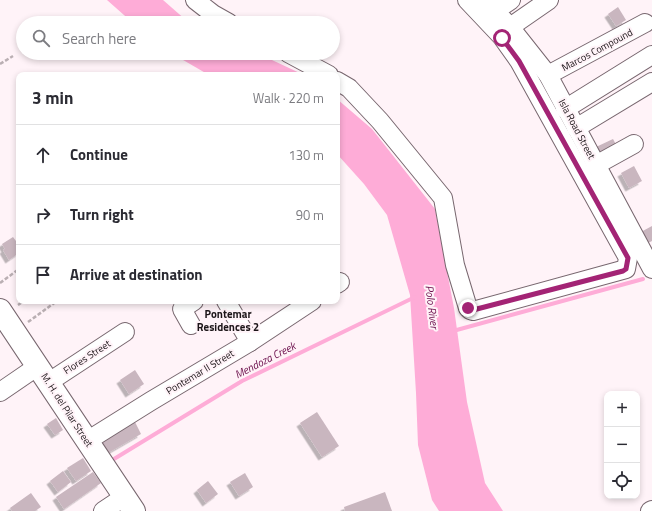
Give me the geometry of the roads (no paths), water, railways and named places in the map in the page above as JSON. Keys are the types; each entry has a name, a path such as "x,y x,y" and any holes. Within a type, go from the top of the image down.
{"main road":[{"name":"M. H. del Pilar Street","path":"0,310 44,374 129,504"}],"street":[{"path":"340,82 349,88 380,121 443,198 455,265 468,308 470,310 480,309 626,269 628,258 519,61 502,38 467,0"},
{"path":"490,6 511,0"},
{"path":"510,27 549,0"},
{"path":"201,2 220,16"},
{"name":"Isla Road Street","path":"490,6 510,27 548,76 652,270"},
{"name":"Marcos Compound","path":"548,76 645,24"},
{"path":"565,109 652,55"},
{"path":"301,60 323,72"},
{"path":"576,128 652,82"},
{"path":"596,165 634,144"},
{"path":"184,304 191,325"},
{"path":"228,304 250,342"},
{"name":"Pontemar II Street","path":"87,441 150,401 250,342 303,304"},
{"name":"Flores Street","path":"0,392 44,374 125,332"},
{"path":"103,511 129,504"}],"water":[{"path":"107,0 163,0 181,16 125,16"},
{"path":"183,60 272,60 298,72 204,72"},
{"name":"Polo River","path":"340,102 372,129 435,209 454,308 467,402 485,483 503,511 439,511 432,500 418,445 410,295 387,215 364,184 340,157"}],"waterway":[{"path":"453,331 643,279"},
{"name":"Mendoza Creek","path":"114,459 242,381 415,297"}],"district":[{"name":"Pontemar Residences 2","path":"228,320"}]}
